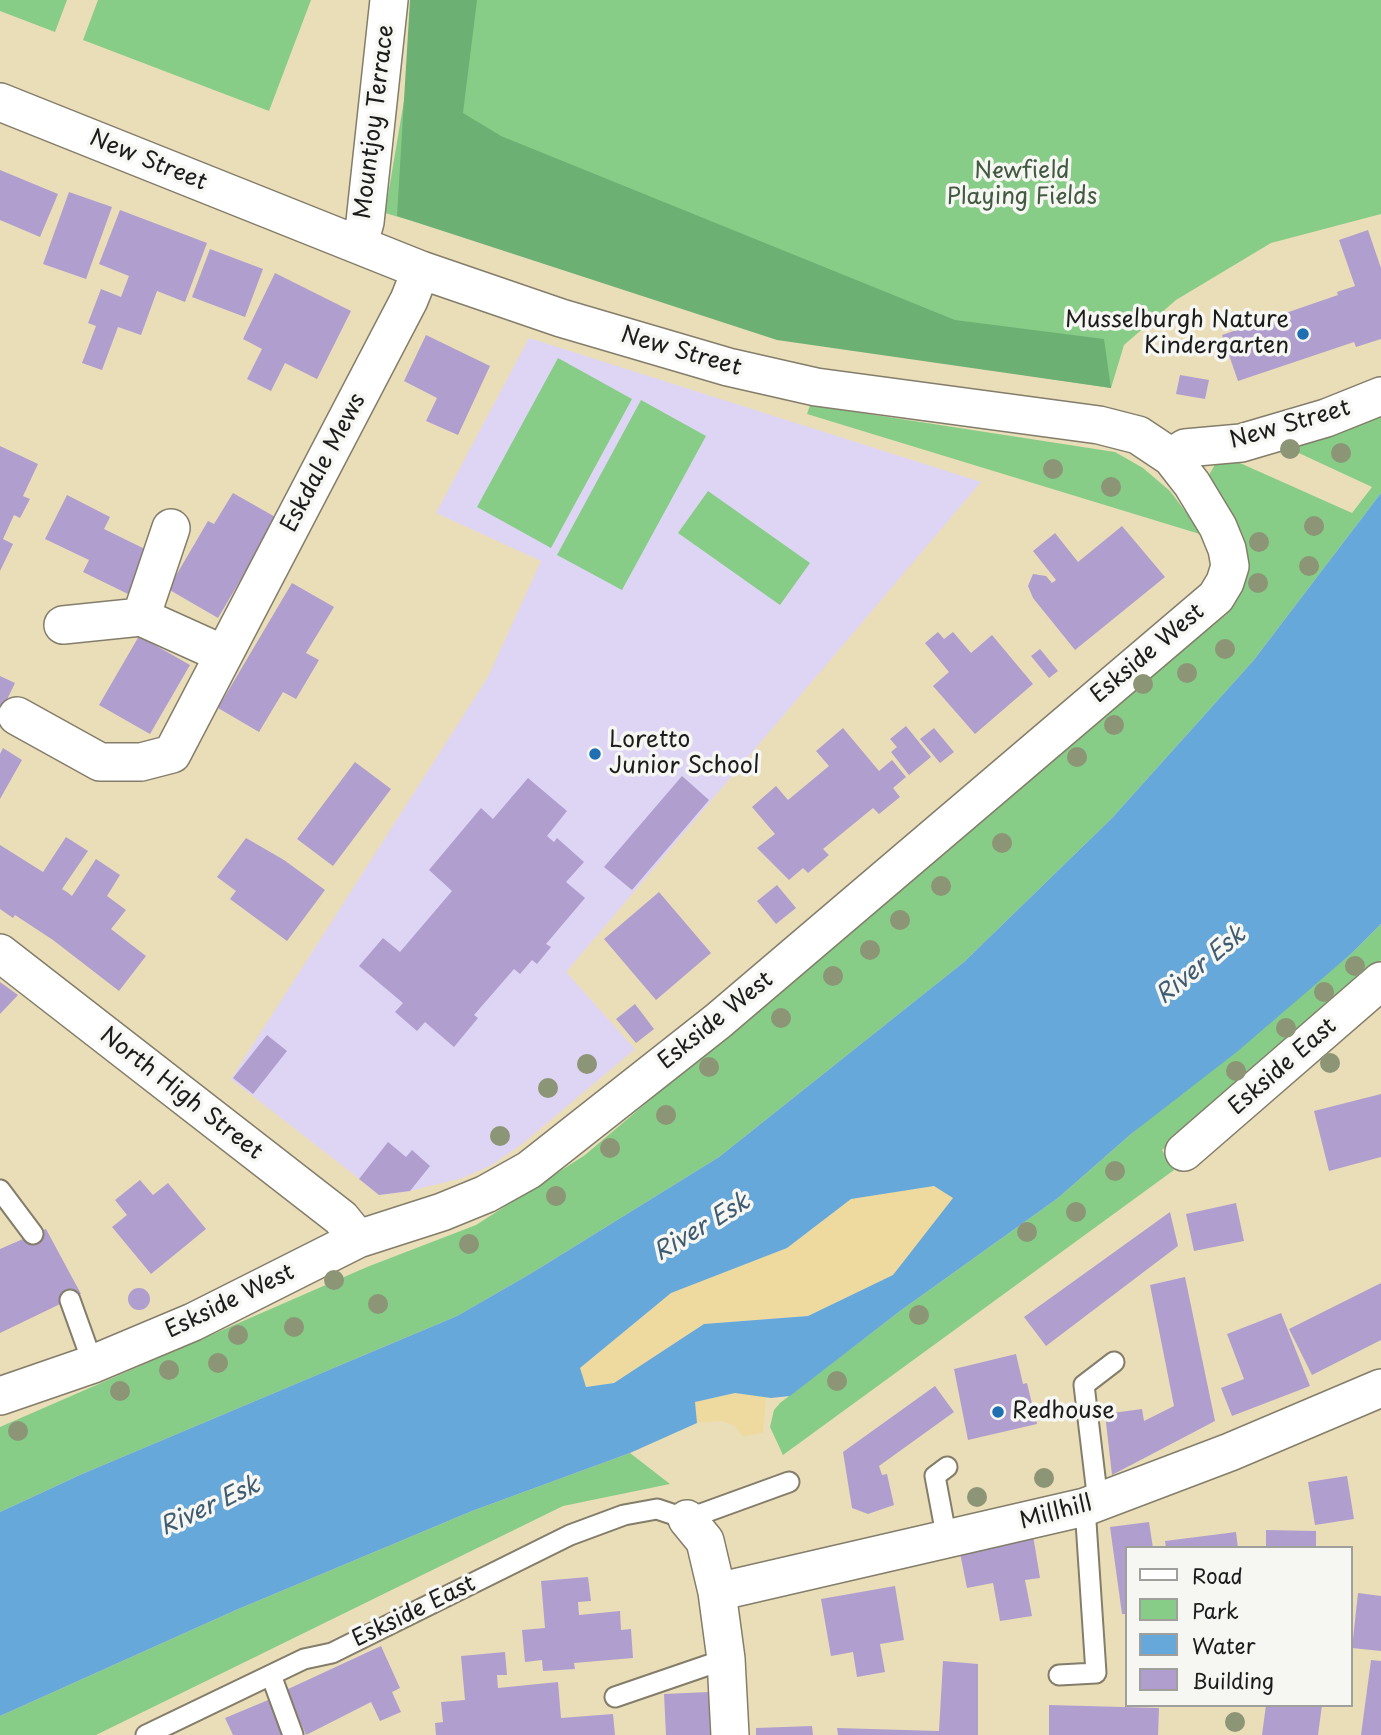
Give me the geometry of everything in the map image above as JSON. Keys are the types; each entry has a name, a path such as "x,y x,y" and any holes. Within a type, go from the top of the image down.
{"street":[{"name":"Mountjoy Terrace","path":"359,244 365,222 389,0"},
{"name":"New Street","path":"0,102 421,270 561,318 728,367 816,387 1099,425 1138,435 1171,457 1185,448 1241,443 1325,418 1381,396"},
{"name":"Eskdale Mews","path":"9,725 100,762 141,762 172,754 409,300 421,270"},
{"name":"Eskside West","path":"0,1396 93,1364 193,1322 358,1239 486,1194 529,1170 718,1021 1216,597 1230,566 1227,549 1218,527 1171,457"},
{"path":"141,617 171,528"},
{"path":"63,625 141,617 223,654"},
{"name":"North High Street","path":"4,963 341,1218 358,1239"},
{"name":"Eskside East","path":"1184,1152 1381,981"},
{"name":"Millhill","path":"717,1592 1091,1505 1379,1395"},
{"path":"687,1518 705,1541 717,1592 726,1660 730,1735"}],"lane":[{"path":"0,1190 33,1234"},
{"path":"70,1300 93,1364"},
{"path":"1059,1675 1096,1673 1084,1385 1114,1362"},
{"path":"947,1467 935,1476 947,1540"},
{"path":"687,1518 789,1482"},
{"name":"Eskside East","path":"146,1735 304,1659 332,1653 570,1535 624,1515 657,1509 687,1518"},
{"path":"615,1697 726,1660"},
{"path":"271,1675 293,1735"}],"shaded area":[{"name":"Loretto Junior School","path":"529,338 981,482 566,972 635,1049 522,1144 490,1166 462,1178 410,1191 380,1195 231,1079 488,677 541,561 436,513"}],"green space":[{"path":"0,0 67,0 55,32 0,11"},
{"path":"98,0 311,0 269,111 83,40"},
{"path":"410,0 477,0 463,113 501,136 955,320 1104,339 1111,388 777,340 397,216"},
{"name":"Newfield Playing Fields","path":"421,0 1381,0 1381,214 1271,243 1176,300 1124,345 1111,388 844,348 385,213"},
{"path":"558,358 632,399 551,548 477,507"},
{"path":"641,400 706,436 622,590 557,555"},
{"path":"810,405 1115,452 1143,468 1170,491 1203,535 807,414"},
{"path":"1381,406 1381,493 1253,661 1112,818 964,962 719,1157 457,1316 82,1474 0,1512 0,1427 367,1267 476,1225 585,1155 1111,708 1227,614 1245,577 1248,555 1243,535 1209,475 1217,461 1231,459 1352,513 1372,487 1288,448 1287,443"},
{"path":"708,491 810,563 780,605 678,533"},
{"path":"1381,924 1381,960 1162,1150 1174,1170 783,1455 770,1427 774,1410 780,1403 900,1311 1058,1198 1131,1134 1352,953"},
{"path":"630,1453 670,1484 563,1506 96,1735 0,1735 0,1716 236,1610 472,1511"}],"sand":[{"path":"934,1186 954,1197 893,1275 808,1316 704,1324 614,1383 586,1387 579,1369 671,1293 787,1248 851,1199"},
{"path":"735,1393 766,1397 763,1433 742,1436 735,1426 722,1421 697,1423 694,1402"}],"water":[{"name":"River Esk","path":"1381,493 1381,924 1352,953 1238,1051 1131,1134 1058,1198 900,1311 790,1396 771,1398 735,1393 695,1402 697,1423 630,1453 472,1511 236,1610 0,1716 0,1512 82,1474 457,1316 719,1157 964,962 1112,818 1253,661","holes":["934,1186 953,1198 893,1275 808,1316 704,1324 614,1383 586,1387 580,1368 671,1293 787,1248 851,1199"]}],"building":[{"path":"0,170 58,194 40,237 0,220"},
{"path":"69,192 112,207 86,279 43,264"},
{"path":"120,210 207,243 185,302 157,291 141,335 118,327 102,370 82,363 96,326 88,323 101,289 121,297 129,276 99,264"},
{"path":"1368,230 1381,268 1381,339 1356,347 1354,342 1238,381 1222,335 1338,295 1337,292 1355,286 1339,240"},
{"path":"210,249 263,269 245,317 192,297"},
{"path":"275,273 351,311 317,379 285,363 271,391 247,379 262,349 243,339"},
{"path":"426,335 490,366 458,435 426,421 437,398 404,381"},
{"path":"1180,375 1209,380 1205,399 1176,394"},
{"path":"0,446 38,464 23,496 30,499 20,518 14,515 3,539 13,544 0,571"},
{"path":"233,493 277,518 218,618 168,589 208,521 214,524"},
{"path":"67,495 110,517 104,529 149,551 128,594 83,572 89,560 45,539"},
{"path":"1122,526 1165,577 1075,650 1033,598 1028,586 1033,574 1046,576 1052,583 1056,580 1033,551 1055,533 1078,562"},
{"path":"292,583 334,607 306,653 319,660 296,699 283,692 259,732 218,708"},
{"path":"938,632 944,639 953,632 971,653 992,635 1033,684 975,734 933,686 949,672 925,643"},
{"path":"139,636 190,665 150,734 99,705"},
{"path":"1040,649 1058,671 1049,678 1031,656"},
{"path":"0,676 15,683 0,714"},
{"path":"906,726 931,757 909,775 891,752 897,747 890,739"},
{"path":"843,728 879,771 892,760 906,777 893,788 900,797 879,814 873,808 823,849 829,855 808,873 803,868 789,880 757,848 775,834 752,807 776,786 788,800 829,766 816,751"},
{"path":"934,728 954,752 940,763 920,739"},
{"path":"3,748 22,760 0,799 0,754"},
{"path":"355,762 391,789 333,866 297,839"},
{"path":"682,776 709,800 632,890 604,867"},
{"path":"528,778 567,811 547,836 554,842 557,838 584,862 566,882 585,898 546,944 551,947 537,964 532,960 520,974 514,969 474,1015 478,1018 454,1047 425,1022 417,1031 395,1012 403,1003 359,966 383,938 400,952 452,891 429,870 481,808 493,819"},
{"path":"66,837 88,851 62,889 72,896 96,859 120,875 107,896 126,910 111,929 146,956 119,991 53,940 15,915 13,918 0,909 0,845 43,872"},
{"path":"246,838 284,860 325,890 287,941 230,899 236,891 217,877"},
{"path":"777,885 796,908 776,924 757,901"},
{"path":"659,892 711,953 656,1000 604,939"},
{"path":"0,982 18,995 0,1014"},
{"path":"635,1004 654,1029 636,1043 616,1019"},
{"path":"267,1035 287,1051 253,1094 233,1078"},
{"path":"1381,1094 1381,1157 1329,1171 1314,1111"},
{"path":"388,1142 406,1157 412,1150 430,1166 410,1191 379,1195 359,1179"},
{"path":"140,1180 153,1195 168,1183 206,1229 151,1274 112,1227 127,1215 115,1200"},
{"path":"1236,1203 1244,1241 1194,1251 1186,1214"},
{"path":"1170,1212 1178,1246 1046,1346 1024,1317"},
{"path":"46,1229 81,1294 0,1333 0,1249"},
{"path":"1185,1277 1215,1421 1112,1475 1105,1414 1142,1409 1144,1421 1174,1406 1150,1285"},
{"path":"1381,1283 1381,1340 1312,1375 1289,1329"},
{"path":"139,1288 147,1291 150,1299 147,1307 139,1310 131,1307 128,1299 131,1291"},
{"path":"1281,1313 1310,1386 1232,1416 1221,1388 1244,1379 1227,1334"},
{"path":"1016,1354 1023,1384 1027,1383 1037,1424 968,1440 954,1369"},
{"path":"935,1386 954,1412 879,1466 882,1475 887,1474 894,1505 868,1514 852,1508 843,1452"},
{"path":"1347,1476 1354,1519 1315,1525 1308,1482"},
{"path":"1149,1522 1153,1546 1126,1546 1126,1614 1122,1614 1110,1527"},
{"path":"1266,1530 1316,1531 1316,1546 1266,1546"},
{"path":"1236,1532 1238,1546 1166,1546 1165,1541"},
{"path":"1033,1535 1040,1578 1025,1580 1032,1616 1000,1621 993,1583 967,1588 959,1548"},
{"path":"588,1577 591,1601 578,1602 579,1615 620,1611 621,1630 631,1629 633,1658 574,1663 575,1669 543,1671 542,1660 525,1662 522,1630 545,1628 541,1581"},
{"path":"895,1586 904,1640 880,1644 885,1672 857,1677 853,1652 831,1656 821,1599"},
{"path":"1358,1593 1381,1596 1381,1651 1353,1648"},
{"path":"381,1646 400,1688 392,1692 401,1712 380,1721 371,1702 306,1735 286,1690"},
{"path":"505,1652 507,1675 497,1675 498,1688 558,1682 561,1718 613,1714 615,1735 436,1735 435,1723 443,1722 441,1702 465,1700 461,1656"},
{"path":"1371,1660 1381,1661 1381,1735 1361,1735"},
{"path":"943,1661 978,1664 978,1735 838,1735 837,1728 939,1731"},
{"path":"709,1692 710,1735 666,1735 664,1694"},
{"path":"273,1698 289,1735 233,1735 225,1718"},
{"path":"1049,1705 1159,1708 1158,1735 1049,1735"},
{"path":"1266,1707 1322,1707 1318,1735 1262,1735"},
{"path":"812,1726 813,1735 756,1735 756,1728"}],"place":[{"name":"Musselburgh Nature Kindergarten","path":"1303,334"},
{"name":"Loretto Junior School","path":"595,754"},
{"name":"Redhouse","path":"998,1412"}]}
